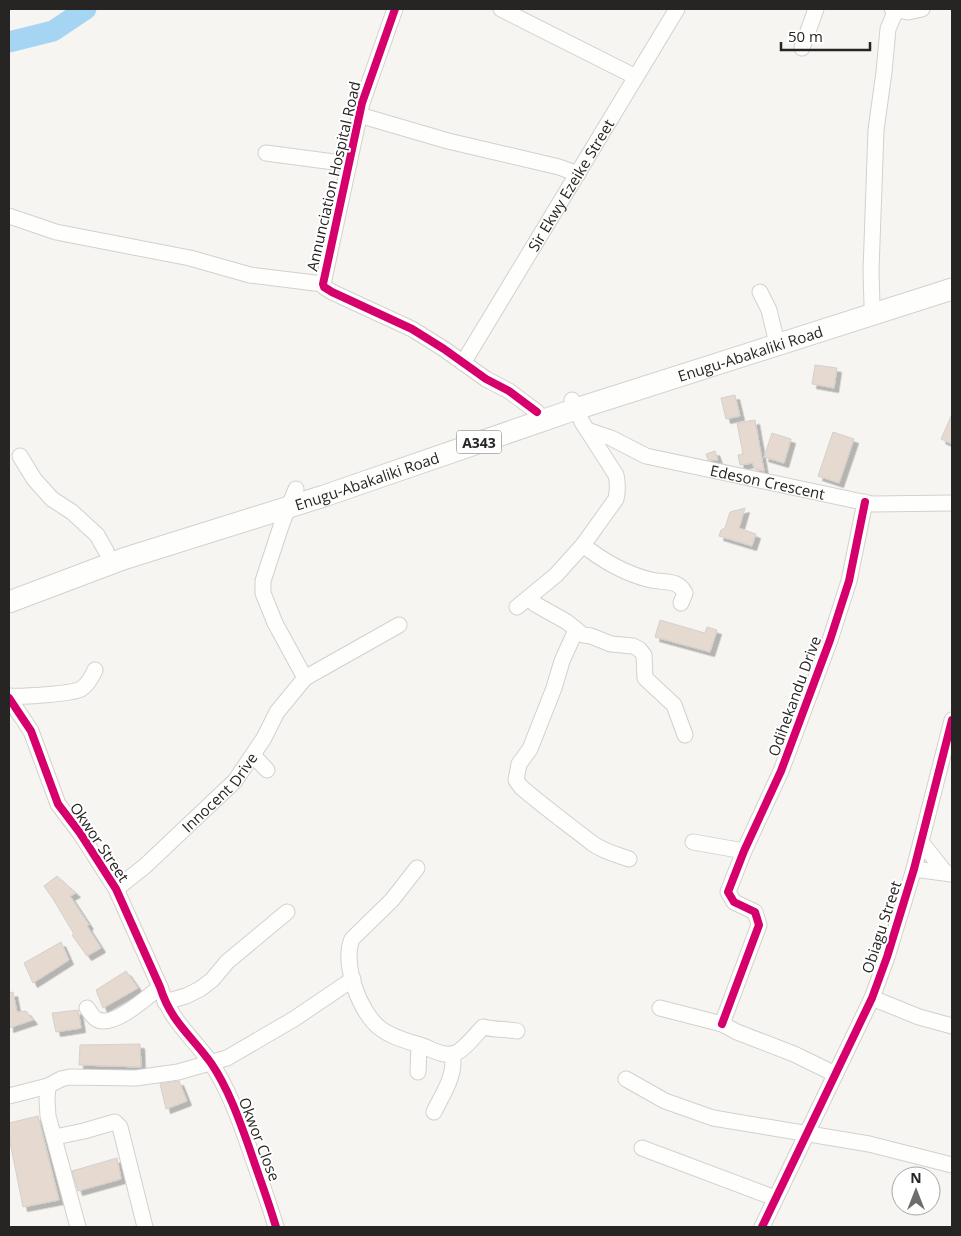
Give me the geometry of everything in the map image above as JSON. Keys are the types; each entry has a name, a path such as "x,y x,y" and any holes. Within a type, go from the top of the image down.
{"highway":[{"name":"Enugu-Abakaliki Road","path":"9,588 106,551 293,497 324,496 574,404 775,335 952,280"},
{"name":"Enugu-Abakaliki Road","path":"9,602 293,497 538,412 574,404 952,289"}],"street":[{"name":"Annunciation Hospital Road","path":"395,9 370,76 359,115 323,284 324,287 412,330 486,379 509,391 538,412"},
{"path":"501,9 636,77"},
{"name":"Sir Ekwy Ezeike Street","path":"463,363 677,9"},
{"path":"802,48 816,9"},
{"path":"872,305 871,271 876,130 888,29 894,10 908,12 922,9"},
{"path":"359,115 448,142 559,167 578,174"},
{"path":"266,153 349,164"},
{"path":"9,216 56,232 190,258 250,275 323,284"},
{"path":"760,292 769,310 775,335"},
{"path":"574,404 587,430 616,476 618,484 616,499 583,546 556,575 523,603 535,604 568,622 583,635 611,644 633,646 642,652 644,655 644,678 674,705 686,735"},
{"name":"Edeson Crescent","path":"587,430 611,438 646,456 872,504 952,503"},
{"path":"20,456 34,479 52,499 72,512 97,535 106,551"},
{"path":"293,497 282,523 263,581 263,592 275,623 304,678 399,626"},
{"name":"Odihekandu Drive","path":"722,1024 759,925 755,912 734,902 728,892 744,851 781,771 830,640 849,581 865,502"},
{"path":"583,546 618,569 649,580 676,583 682,587 685,593 681,603"},
{"path":"576,630 562,661 554,688 530,749 519,764 516,780 521,787 564,823 586,836 593,844 629,859"},
{"path":"9,697 81,689 95,670"},
{"name":"Innocent Drive","path":"116,889 144,866 236,781 278,712 304,678"},
{"name":"Okwor Street","path":"9,697 31,730 58,804 80,833 116,889 165,1002 182,1029"},
{"name":"Obiagu Street","path":"762,1227 872,998 914,869 952,720"},
{"path":"253,755 267,770"},
{"path":"586,836 589,848 586,855"},
{"path":"693,842 744,851"},
{"path":"921,842 949,873"},
{"path":"417,868 392,900 352,938 349,946 352,980 362,1003 373,1021 396,1038 439,1052 452,1054 461,1050 483,1027 492,1030 506,1028 518,1031"},
{"path":"914,869 949,873"},
{"path":"165,1002 200,990 212,980 227,962 287,912"},
{"path":"9,1096 48,1086 61,1079 70,1077 136,1078 178,1072 211,1063 242,1050 294,1020 352,980"},
{"path":"87,1008 96,1019 106,1022 130,1011 160,987"},
{"path":"872,998 919,1017 952,1026"},
{"path":"660,1008 722,1024 836,1074"},
{"name":"Okwor Close","path":"182,1029 211,1063 239,1119 276,1227"},
{"path":"418,1072 419,1045"},
{"path":"434,1112 450,1079 454,1062 452,1054"},
{"path":"626,1079 665,1101 713,1118 869,1144 952,1166"},
{"path":"48,1086 48,1116 78,1227"},
{"path":"54,1136 84,1131 115,1122 120,1127 145,1227"},
{"path":"642,1148 775,1198"}],"building":[{"path":"815,365 837,368 834,388 812,384"},
{"path":"735,395 740,416 726,419 721,398"},
{"path":"952,414 952,444 941,439"},
{"path":"755,420 764,471 754,469 753,463 740,465 738,455 743,454 737,423"},
{"path":"833,432 854,439 839,483 818,476"},
{"path":"772,433 791,439 784,463 764,457"},
{"path":"715,451 718,460 708,460 706,454"},
{"path":"745,508 739,528 756,534 752,546 719,536 721,530 725,528 730,512"},
{"path":"660,620 705,633 707,627 717,630 710,652 655,637"},
{"path":"57,876 76,893 70,896 101,948 87,956 72,935 74,934 44,886"},
{"path":"61,942 69,960 33,983 24,963"},
{"path":"126,971 138,988 103,1008 96,990"},
{"path":"13,992 17,1012 26,1011 33,1020 9,1028 9,993"},
{"path":"78,1010 81,1028 56,1032 52,1013"},
{"path":"140,1044 141,1067 79,1065 80,1045"},
{"path":"179,1081 187,1101 166,1109 160,1084"},
{"path":"38,1116 59,1200 23,1207 9,1137 9,1123"},
{"path":"117,1158 121,1179 78,1191 72,1171"}],"waterway":[{"path":"9,42 53,31 86,9"}],"cycle path":[{"path":"395,9 362,103 323,284 324,287 412,329 486,379 509,391 537,412"},
{"path":"722,1024 759,925 755,912 734,902 728,892 744,851 781,771 830,640 849,581 865,502"},
{"path":"9,698 31,731 58,804 80,833 116,889 170,1010 182,1028 204,1053 223,1083 233,1104 276,1227"},
{"path":"762,1227 872,998 887,957 914,869 952,720"}]}
